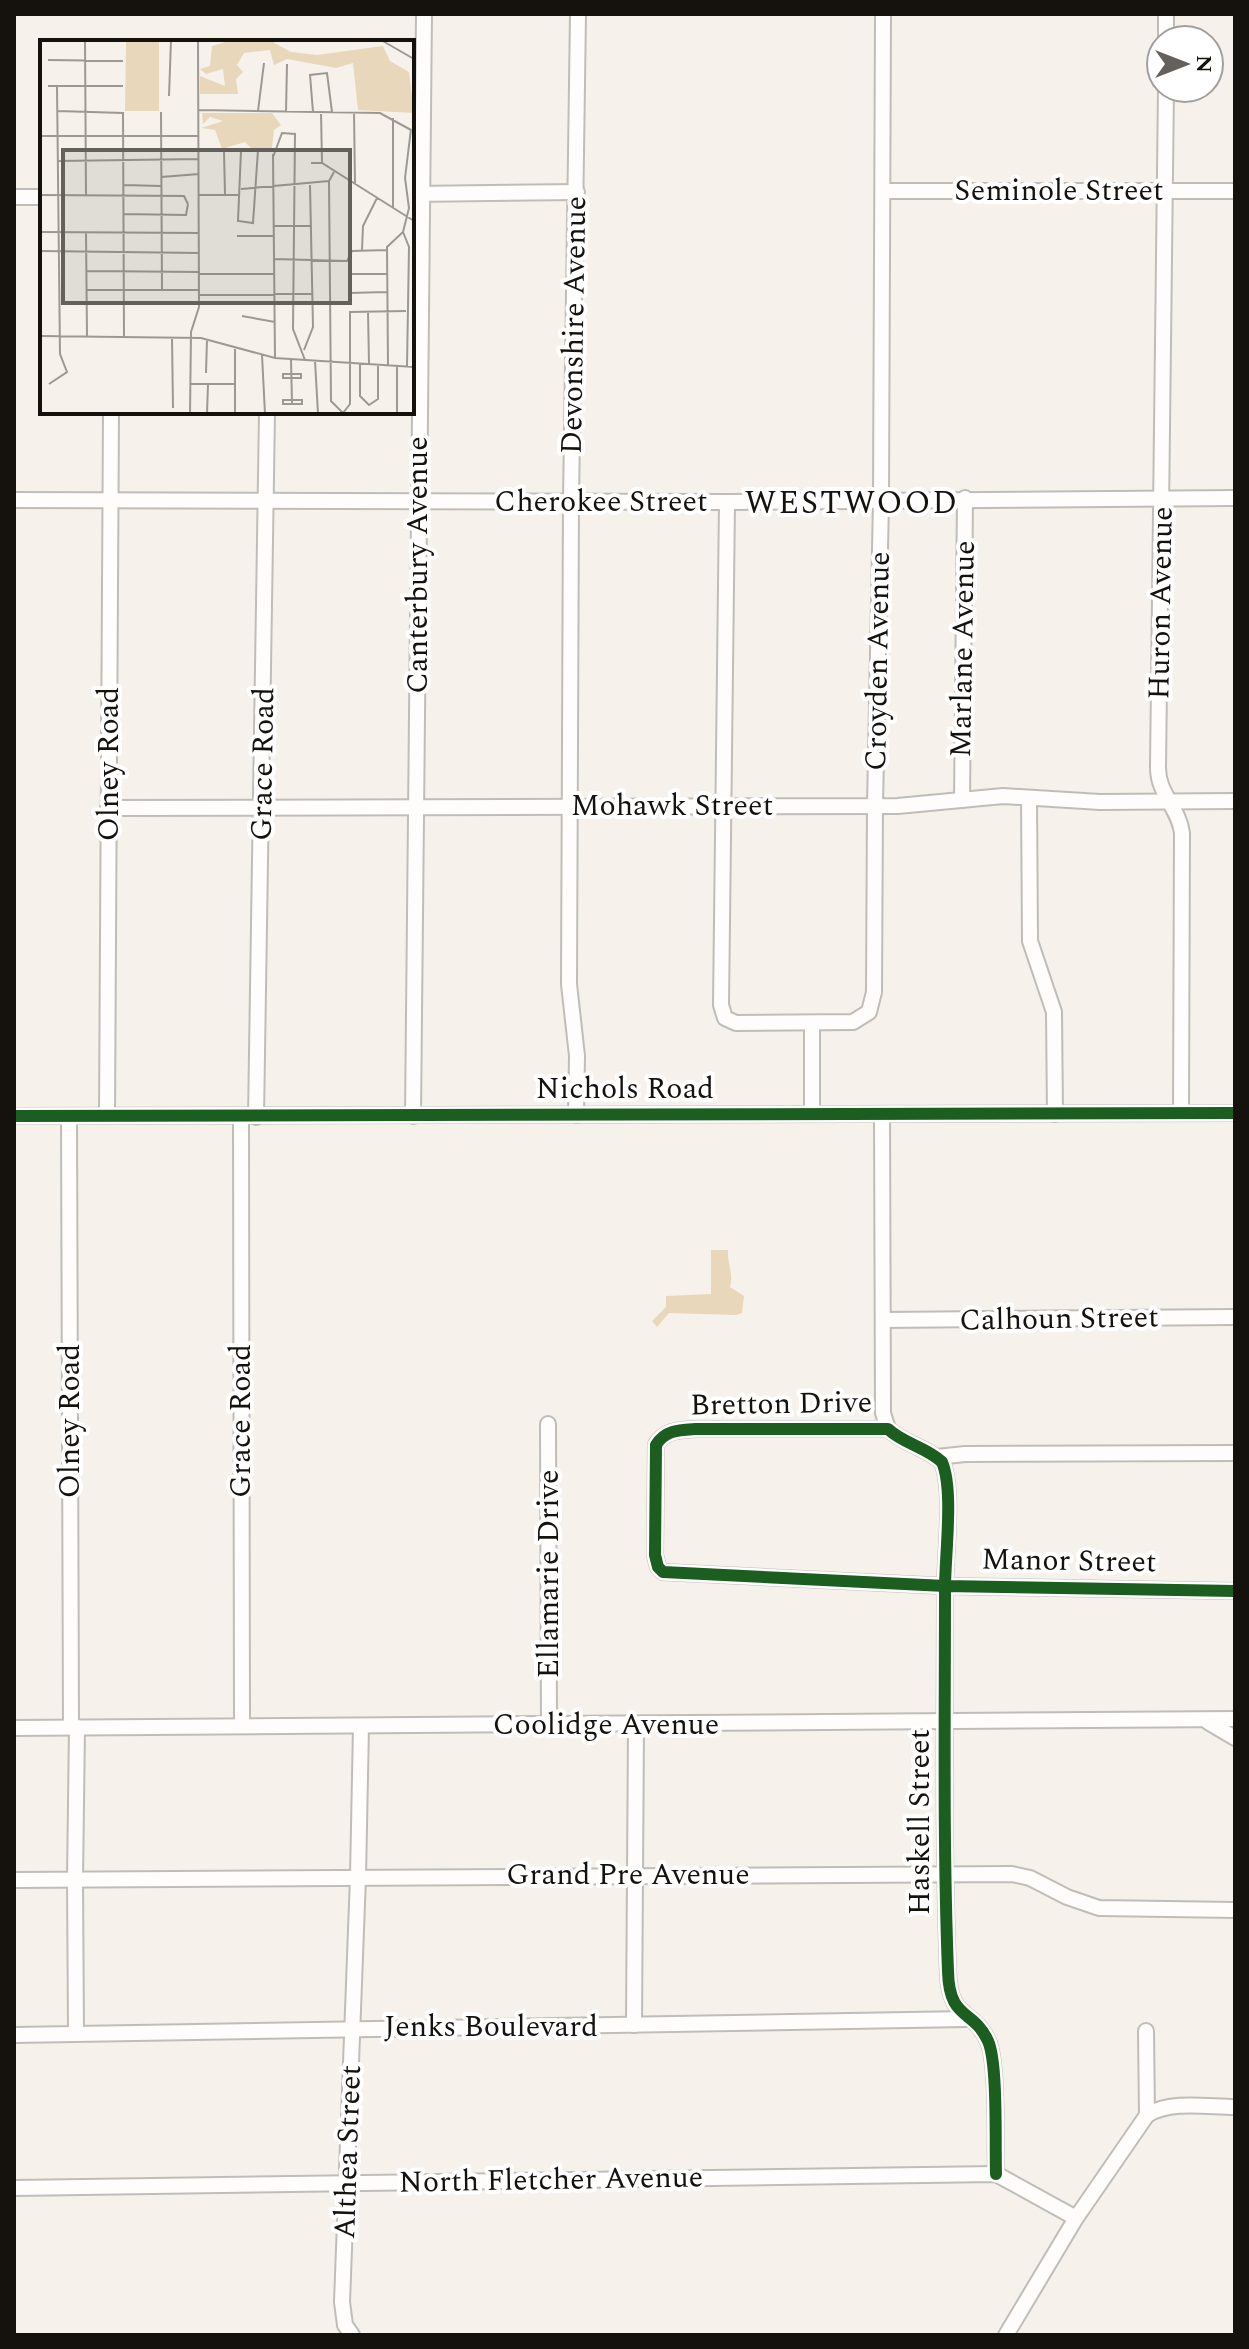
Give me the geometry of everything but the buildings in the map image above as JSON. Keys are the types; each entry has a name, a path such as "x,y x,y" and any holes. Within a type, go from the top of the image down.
{"street":[{"name":"Canterbury Avenue","path":"413,1116 418,194 424,14"},
{"name":"Devonshire Avenue","path":"576,1115 577,1056 569,984 571,501 578,14"},
{"name":"Croyden Avenue","path":"812,1023 860,1020 869,1012 873,1001 881,499 883,14"},
{"name":"Huron Avenue","path":"1166,104 1158,768 1160,786 1179,817 1183,844 1181,1112"},
{"name":"Seminole Street","path":"883,191 1235,191"},
{"path":"418,194 577,192"},
{"path":"14,197 40,197"},
{"name":"Olney Road","path":"107,1115 111,414"},
{"name":"Grace Road","path":"242,1726 248,1116 262,807 267,414"},
{"name":"Marlane Avenue","path":"962,800 965,498"},
{"name":"Cherokee Street","path":"14,500 727,502 1235,498"},
{"path":"727,502 720,996 725,1018 736,1023 812,1023 812,1114"},
{"name":"Mohawk Street","path":"108,808 875,806 1003,796 1100,802 1235,801"},
{"path":"1029,798 1030,941 1054,1012 1055,1114"},
{"name":"Nichols Road","path":"14,1116 1235,1113"},
{"path":"882,1114 883,1413 888,1429"},
{"name":"Olney Road","path":"69,1116 76,2033"},
{"name":"Calhoun Street","path":"883,1320 1235,1317"},
{"name":"Ellamarie Drive","path":"548,1424 549,1725"},
{"name":"Bretton Drive","path":"663,1572 655,1555 655,1452 656,1445 666,1434 695,1429 888,1429 897,1437 937,1457"},
{"path":"937,1457 965,1454 1235,1453"},
{"name":"Haskell Street","path":"937,1457 942,1462 946,1477 944,1873 948,1987 955,2007 976,2025 989,2043 993,2070 996,2174"},
{"name":"Manor Street","path":"663,1572 945,1586 1235,1591"},
{"path":"1199,1719 1235,1738"},
{"name":"Coolidge Avenue","path":"14,1728 636,1726 1235,1719"},
{"name":"Althea Street","path":"352,2335 345,2325 342,2302 361,1726"},
{"path":"634,2025 636,1726"},
{"name":"Grand Pre Avenue","path":"14,1880 1012,1874 1030,1878 1067,1897 1099,1908 1235,1910"},
{"name":"Jenks Boulevard","path":"14,2035 967,2019"},
{"path":"1146,2031 1147,2115"},
{"path":"1006,2335 1076,2218 1147,2115 1155,2110 1173,2107 1235,2107"},
{"name":"North Fletcher Avenue","path":"14,2188 996,2174 1076,2218"}],"shaded area":[{"path":"711,1250 728,1250 730,1287 744,1296 742,1313 669,1313 657,1327 652,1321 666,1307 666,1296 711,1294"}],"cycle path":[{"path":"14,1116 1235,1113"},
{"path":"996,2174 995,2085 991,2052 982,2031 957,2006 949,1987 945,1875 945,1732 945,1588 945,1574 948,1489 942,1462 888,1429 689,1429 668,1434 656,1445 655,1555 663,1572 945,1586 1235,1591"}],"district":[{"name":"WESTWOOD","path":"852,503"}]}
